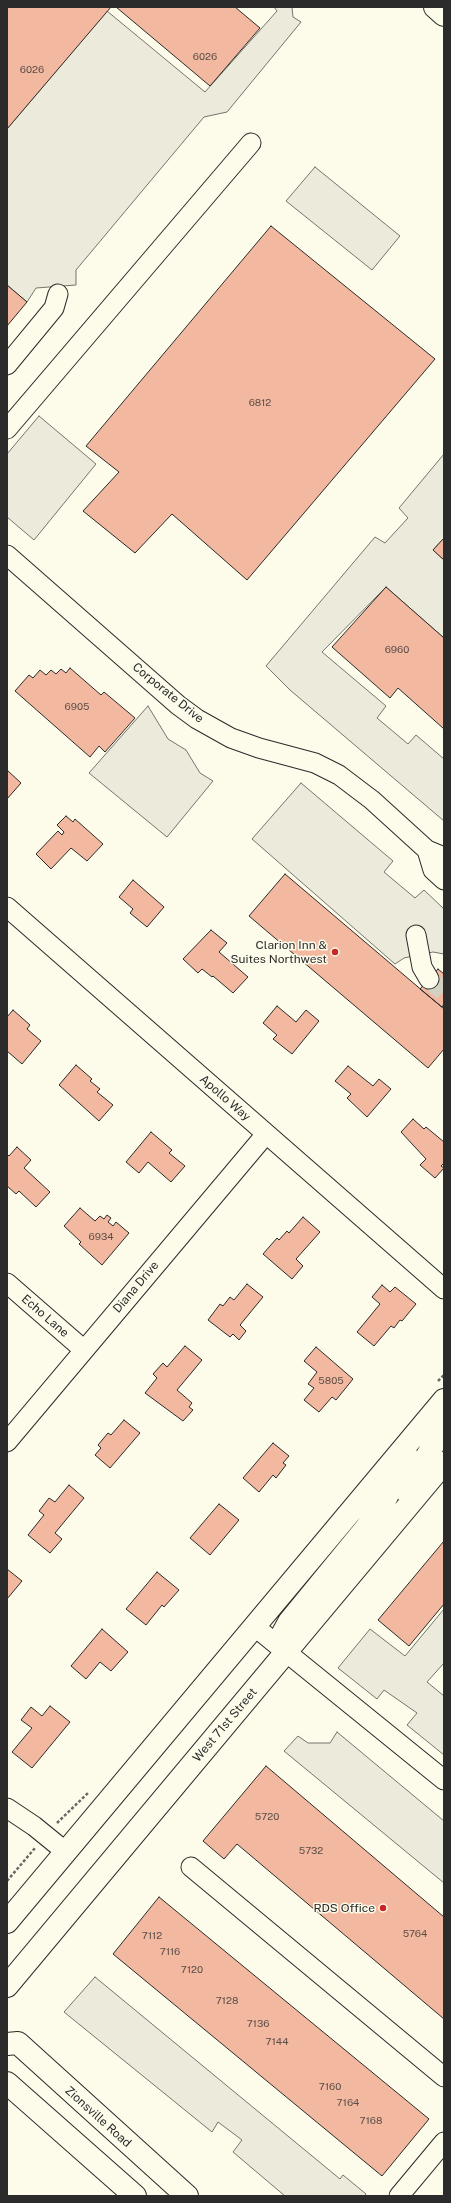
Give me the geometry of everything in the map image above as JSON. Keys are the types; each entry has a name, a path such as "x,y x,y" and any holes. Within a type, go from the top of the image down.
{"main road":[{"path":"7,1922 444,1400"},
{"path":"386,1534 410,1482 444,1427"},
{"path":"286,1652 282,1642 283,1633 288,1622 366,1528 398,1477 418,1431"},
{"name":"West 71st Street","path":"7,1986 444,1463"},
{"name":"Zionsville Road","path":"7,2044 18,2043 187,2196"},
{"path":"7,2083 135,2196"}],"street":[{"path":"7,429 251,143"},
{"path":"7,365 54,308 58,294"},
{"name":"Corporate Drive","path":"7,555 178,705 197,719 231,738 259,748 315,763 339,775 372,800 435,853 433,870 444,880"},
{"name":"Apollo Way","path":"7,907 444,1289"},
{"path":"416,935 422,967 429,979"},
{"name":"Diana Drive","path":"7,1442 266,1134"},
{"name":"Echo Lane","path":"7,1283 84,1350"},
{"path":"254,1626 444,1780"},
{"path":"7,1810 34,1826 66,1852"},
{"path":"192,1867 444,2077"},
{"path":"399,2196 444,2142"}],"path":[{"path":"54,1826 93,1788"},
{"path":"7,1881 35,1849"}],"shaded area":[{"path":"274,7 292,7 293,17 301,22 227,112 204,117 76,270 76,285 36,288 27,302 7,285 7,129 107,11 205,92 277,11"},
{"path":"315,167 400,236 372,270 286,201"},
{"path":"39,416 96,464 34,540 7,517 7,454"},
{"path":"444,454 444,538 433,550 444,560 444,638 386,587 322,652 386,706 377,718 408,744 416,735 444,759 444,821 290,690 266,666 375,537 385,543 408,518 399,508"},
{"path":"148,706 168,739 186,750 200,773 213,781 167,837 89,773"},
{"path":"301,783 393,861 384,872 415,898 424,890 444,909 444,954 433,952 404,958 395,964 252,839"},
{"path":"444,1609 444,1663 427,1682 444,1696 444,1755 407,1725 417,1713 384,1690 377,1699 338,1668 370,1629 405,1656"},
{"path":"337,1732 444,1821 444,1883 284,1751 298,1736 308,1743 330,1743"},
{"path":"95,1977 340,2179 343,2175 366,2194 365,2196 285,2196 233,2152 242,2140 218,2122 212,2132 64,2012"}],"building":[{"path":"7,7 111,7 7,129"},
{"path":"116,7 235,7 260,28 210,86"},
{"path":"271,226 435,359 247,580 172,514 135,553 83,511 119,472 86,446"},
{"path":"7,285 27,302 7,326"},
{"path":"444,538 444,560 433,550"},
{"path":"386,587 444,638 444,729 398,688 390,698 332,647"},
{"path":"70,668 101,695 104,692 135,718 105,752 99,746 90,757 15,691 29,675 33,678 40,670 46,675 51,670 56,674 61,669 66,673"},
{"path":"7,770 21,783 7,799"},
{"path":"66,816 73,822 75,819 103,844 87,861 71,848 51,869 36,854 58,831 62,835 64,832 57,825"},
{"name":"Clarion Inn & Suites Northwest","path":"285,874 444,1009 444,1049 428,1068 249,916"},
{"path":"133,880 164,907 147,927 130,913 133,909 119,897"},
{"path":"211,930 227,943 219,952 248,977 233,993 202,969 198,973 183,959"},
{"path":"438,969 444,974 444,1004 442,1007 420,989"},
{"path":"277,1006 296,1022 306,1010 319,1021 292,1054 273,1039 277,1035 263,1023"},
{"path":"13,1010 30,1025 27,1029 41,1041 22,1064 7,1051 7,1017"},
{"path":"76,1065 92,1079 90,1081 100,1089 97,1092 113,1105 99,1121 59,1085"},
{"path":"348,1066 373,1086 379,1079 391,1089 367,1117 347,1098 351,1094 335,1081"},
{"path":"413,1119 424,1129 426,1127 444,1142 444,1163 441,1166 444,1168 435,1178 420,1165 426,1159 401,1132"},
{"path":"151,1132 172,1150 169,1153 185,1166 171,1182 148,1162 139,1173 126,1162"},
{"path":"17,1147 31,1160 24,1168 50,1192 36,1207 19,1191 16,1194 7,1186 7,1154 9,1156"},
{"path":"80,1208 95,1221 100,1216 104,1219 107,1215 111,1218 108,1222 113,1226 116,1222 129,1233 102,1265 79,1244 81,1242 64,1226"},
{"path":"303,1217 320,1232 296,1259 303,1266 292,1279 263,1254 277,1238 279,1240 287,1231 289,1233"},
{"path":"247,1284 263,1297 240,1325 246,1331 239,1340 233,1334 230,1337 208,1320 220,1304 223,1306 230,1297 234,1300"},
{"path":"382,1285 390,1292 395,1287 416,1304 402,1321 400,1320 394,1328 391,1326 374,1346 357,1332 380,1304 372,1297"},
{"path":"185,1346 202,1360 177,1390 192,1403 189,1407 193,1410 183,1421 145,1393 157,1378 153,1374 163,1363 167,1367"},
{"path":"316,1347 353,1379 336,1400 332,1397 319,1412 304,1400 314,1388 308,1384 317,1372 304,1361"},
{"path":"124,1420 140,1433 110,1468 95,1455 101,1448 98,1445 108,1433 111,1435"},
{"path":"273,1443 289,1456 283,1463 286,1465 276,1478 273,1475 259,1492 243,1478"},
{"path":"69,1485 84,1498 55,1533 62,1539 50,1553 28,1535 44,1515 39,1511 49,1498 55,1502"},
{"path":"219,1504 239,1520 210,1555 190,1538"},
{"path":"444,1541 444,1604 409,1646 378,1620"},
{"path":"7,1569 22,1581 7,1599"},
{"path":"157,1572 179,1590 164,1607 162,1605 146,1625 126,1609"},
{"path":"102,1629 128,1652 111,1671 100,1662 86,1679 71,1666"},
{"path":"50,1706 70,1722 32,1768 12,1752 32,1728 21,1720 31,1707 42,1716"},
{"path":"266,1766 444,1917 444,2019 237,1844 224,1859 203,1841"},
{"path":"159,1897 429,2119 382,2176 113,1954"}],"tunnel":[{"path":"429,979 444,992"}],"place":[{"name":"Clarion Inn & Suites Northwest","path":"335,952"},
{"name":"RDS Office","path":"383,1908"}]}
